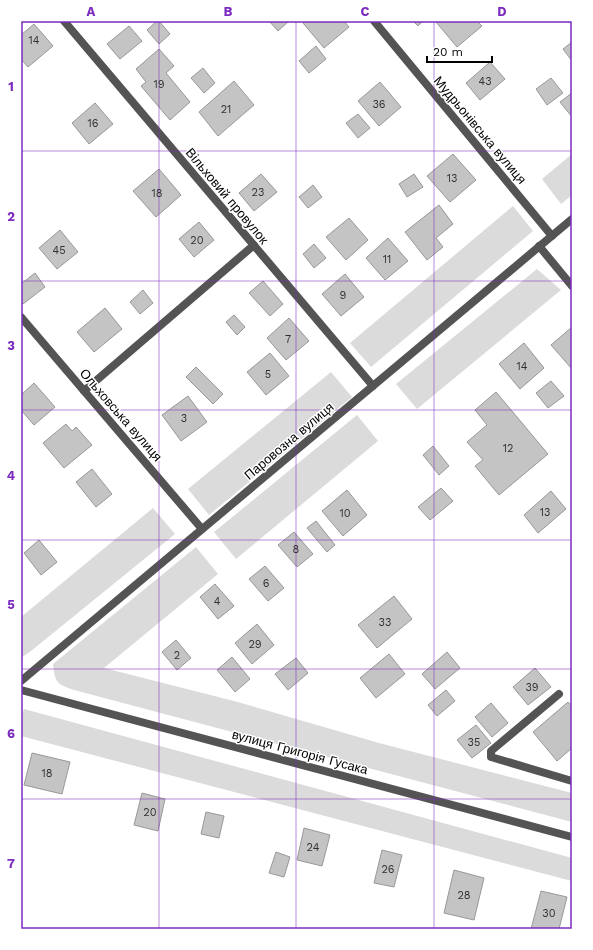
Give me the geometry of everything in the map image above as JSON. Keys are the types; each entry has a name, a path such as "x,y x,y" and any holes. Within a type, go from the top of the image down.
{"street":[{"name":"Вільховий провулок","path":"64,21 373,386"},
{"name":"Мудрьонівська вулиця","path":"374,21 552,236"},
{"name":"Паровозна вулиця","path":"21,680 572,219"},
{"path":"84,390 254,245"},
{"path":"539,246 572,286"},
{"name":"Ольховська вулиця","path":"21,317 202,529"},
{"name":"вулиця Григорія Гусака","path":"21,690 572,836"},
{"path":"559,694 491,751 491,758 572,781"}],"shaded area":[{"path":"572,154 572,195 561,204 542,179"},
{"path":"513,206 533,231 371,367 350,343"},
{"path":"537,269 561,290 417,409 396,384"},
{"path":"331,372 352,397 209,515 188,489"},
{"path":"357,415 378,441 236,559 214,532"},
{"path":"153,508 175,534 21,658 21,617"},
{"path":"196,547 218,574 104,668 234,701 379,743 572,793 572,822 74,690 58,682 53,664"},
{"path":"24,709 572,858 572,881 21,736 21,718"}],"building":[{"path":"159,21 170,34 159,44 147,30"},
{"path":"269,21 289,21 278,31"},
{"path":"306,21 344,21 349,27 324,48 303,23"},
{"path":"413,21 423,21 418,26"},
{"path":"477,21 482,26 457,47 436,22"},
{"path":"34,24 53,46 28,67 21,59 21,35"},
{"path":"129,26 142,41 120,59 107,44"},
{"path":"572,42 572,61 563,49"},
{"path":"316,46 326,59 309,73 299,61"},
{"path":"159,49 174,66 166,73 190,102 170,120 141,86 146,82 136,69"},
{"path":"490,62 505,79 480,100 466,83"},
{"path":"203,68 215,83 204,93 191,78"},
{"path":"551,78 563,93 547,105 536,89"},
{"path":"234,81 254,105 218,136 199,112"},
{"path":"380,82 401,107 379,126 358,101"},
{"path":"572,93 572,117 560,102"},
{"path":"95,103 113,124 89,144 72,123"},
{"path":"358,114 370,128 358,138 346,123"},
{"path":"453,154 476,180 450,202 427,176"},
{"path":"159,169 181,195 156,217 133,191"},
{"path":"261,174 277,192 254,211 239,193"},
{"path":"414,174 423,187 407,197 399,184"},
{"path":"313,185 322,197 308,208 299,197"},
{"path":"439,205 453,224 436,238 443,247 427,260 405,232"},
{"path":"349,218 368,240 346,260 326,237"},
{"path":"199,222 214,240 194,257 179,239"},
{"path":"60,230 78,252 57,269 39,248"},
{"path":"388,238 408,261 385,280 366,258"},
{"path":"314,244 326,258 314,268 303,254"},
{"path":"35,273 45,287 23,304 21,302 21,284"},
{"path":"345,274 364,297 341,316 322,294"},
{"path":"263,281 283,304 270,316 249,293"},
{"path":"143,290 153,303 140,314 130,302"},
{"path":"105,308 122,329 94,352 77,332"},
{"path":"234,315 245,327 237,335 226,322"},
{"path":"289,318 309,341 286,360 267,338"},
{"path":"572,327 572,369 551,345"},
{"path":"524,343 544,368 520,389 499,364"},
{"path":"270,353 289,376 266,395 247,372"},
{"path":"196,367 223,394 213,404 186,377"},
{"path":"551,381 564,396 548,408 536,393"},
{"path":"34,383 55,407 34,425 21,410 21,395"},
{"path":"496,392 548,454 499,495 475,466 483,460 467,442 487,425 475,410"},
{"path":"188,396 207,422 181,441 162,415"},
{"path":"66,424 72,431 76,427 92,445 64,468 43,443"},
{"path":"433,446 449,466 439,475 423,455"},
{"path":"92,469 112,494 96,507 76,482"},
{"path":"441,488 453,501 430,520 418,507"},
{"path":"347,490 367,515 343,536 322,511"},
{"path":"551,491 566,509 538,533 524,515"},
{"path":"316,521 335,545 327,552 307,528"},
{"path":"294,532 313,554 297,567 278,545"},
{"path":"39,540 57,562 41,575 24,553"},
{"path":"265,566 284,588 268,601 249,579"},
{"path":"215,584 234,606 218,619 200,597"},
{"path":"394,596 412,619 377,648 358,625"},
{"path":"257,624 274,645 252,664 235,643"},
{"path":"176,640 191,658 177,670 162,652"},
{"path":"447,652 460,668 435,689 422,674"},
{"path":"389,654 405,674 376,698 360,678"},
{"path":"232,657 250,679 235,692 217,670"},
{"path":"296,658 308,673 288,690 275,674"},
{"path":"535,668 551,687 528,705 513,687"},
{"path":"446,690 455,701 437,716 428,705"},
{"path":"568,702 572,706 572,748 557,761 533,732"},
{"path":"491,703 508,723 492,737 475,717"},
{"path":"476,725 491,743 472,758 457,740"},
{"path":"32,753 70,762 62,794 24,785"},
{"path":"142,793 165,799 158,831 134,825"},
{"path":"206,812 224,816 219,838 201,834"},
{"path":"304,828 330,835 322,866 297,860"},
{"path":"382,850 402,855 394,887 374,883"},
{"path":"276,852 290,857 284,877 269,873"},
{"path":"454,870 484,878 474,920 444,913"},
{"path":"541,891 567,897 559,929 531,929"}]}
